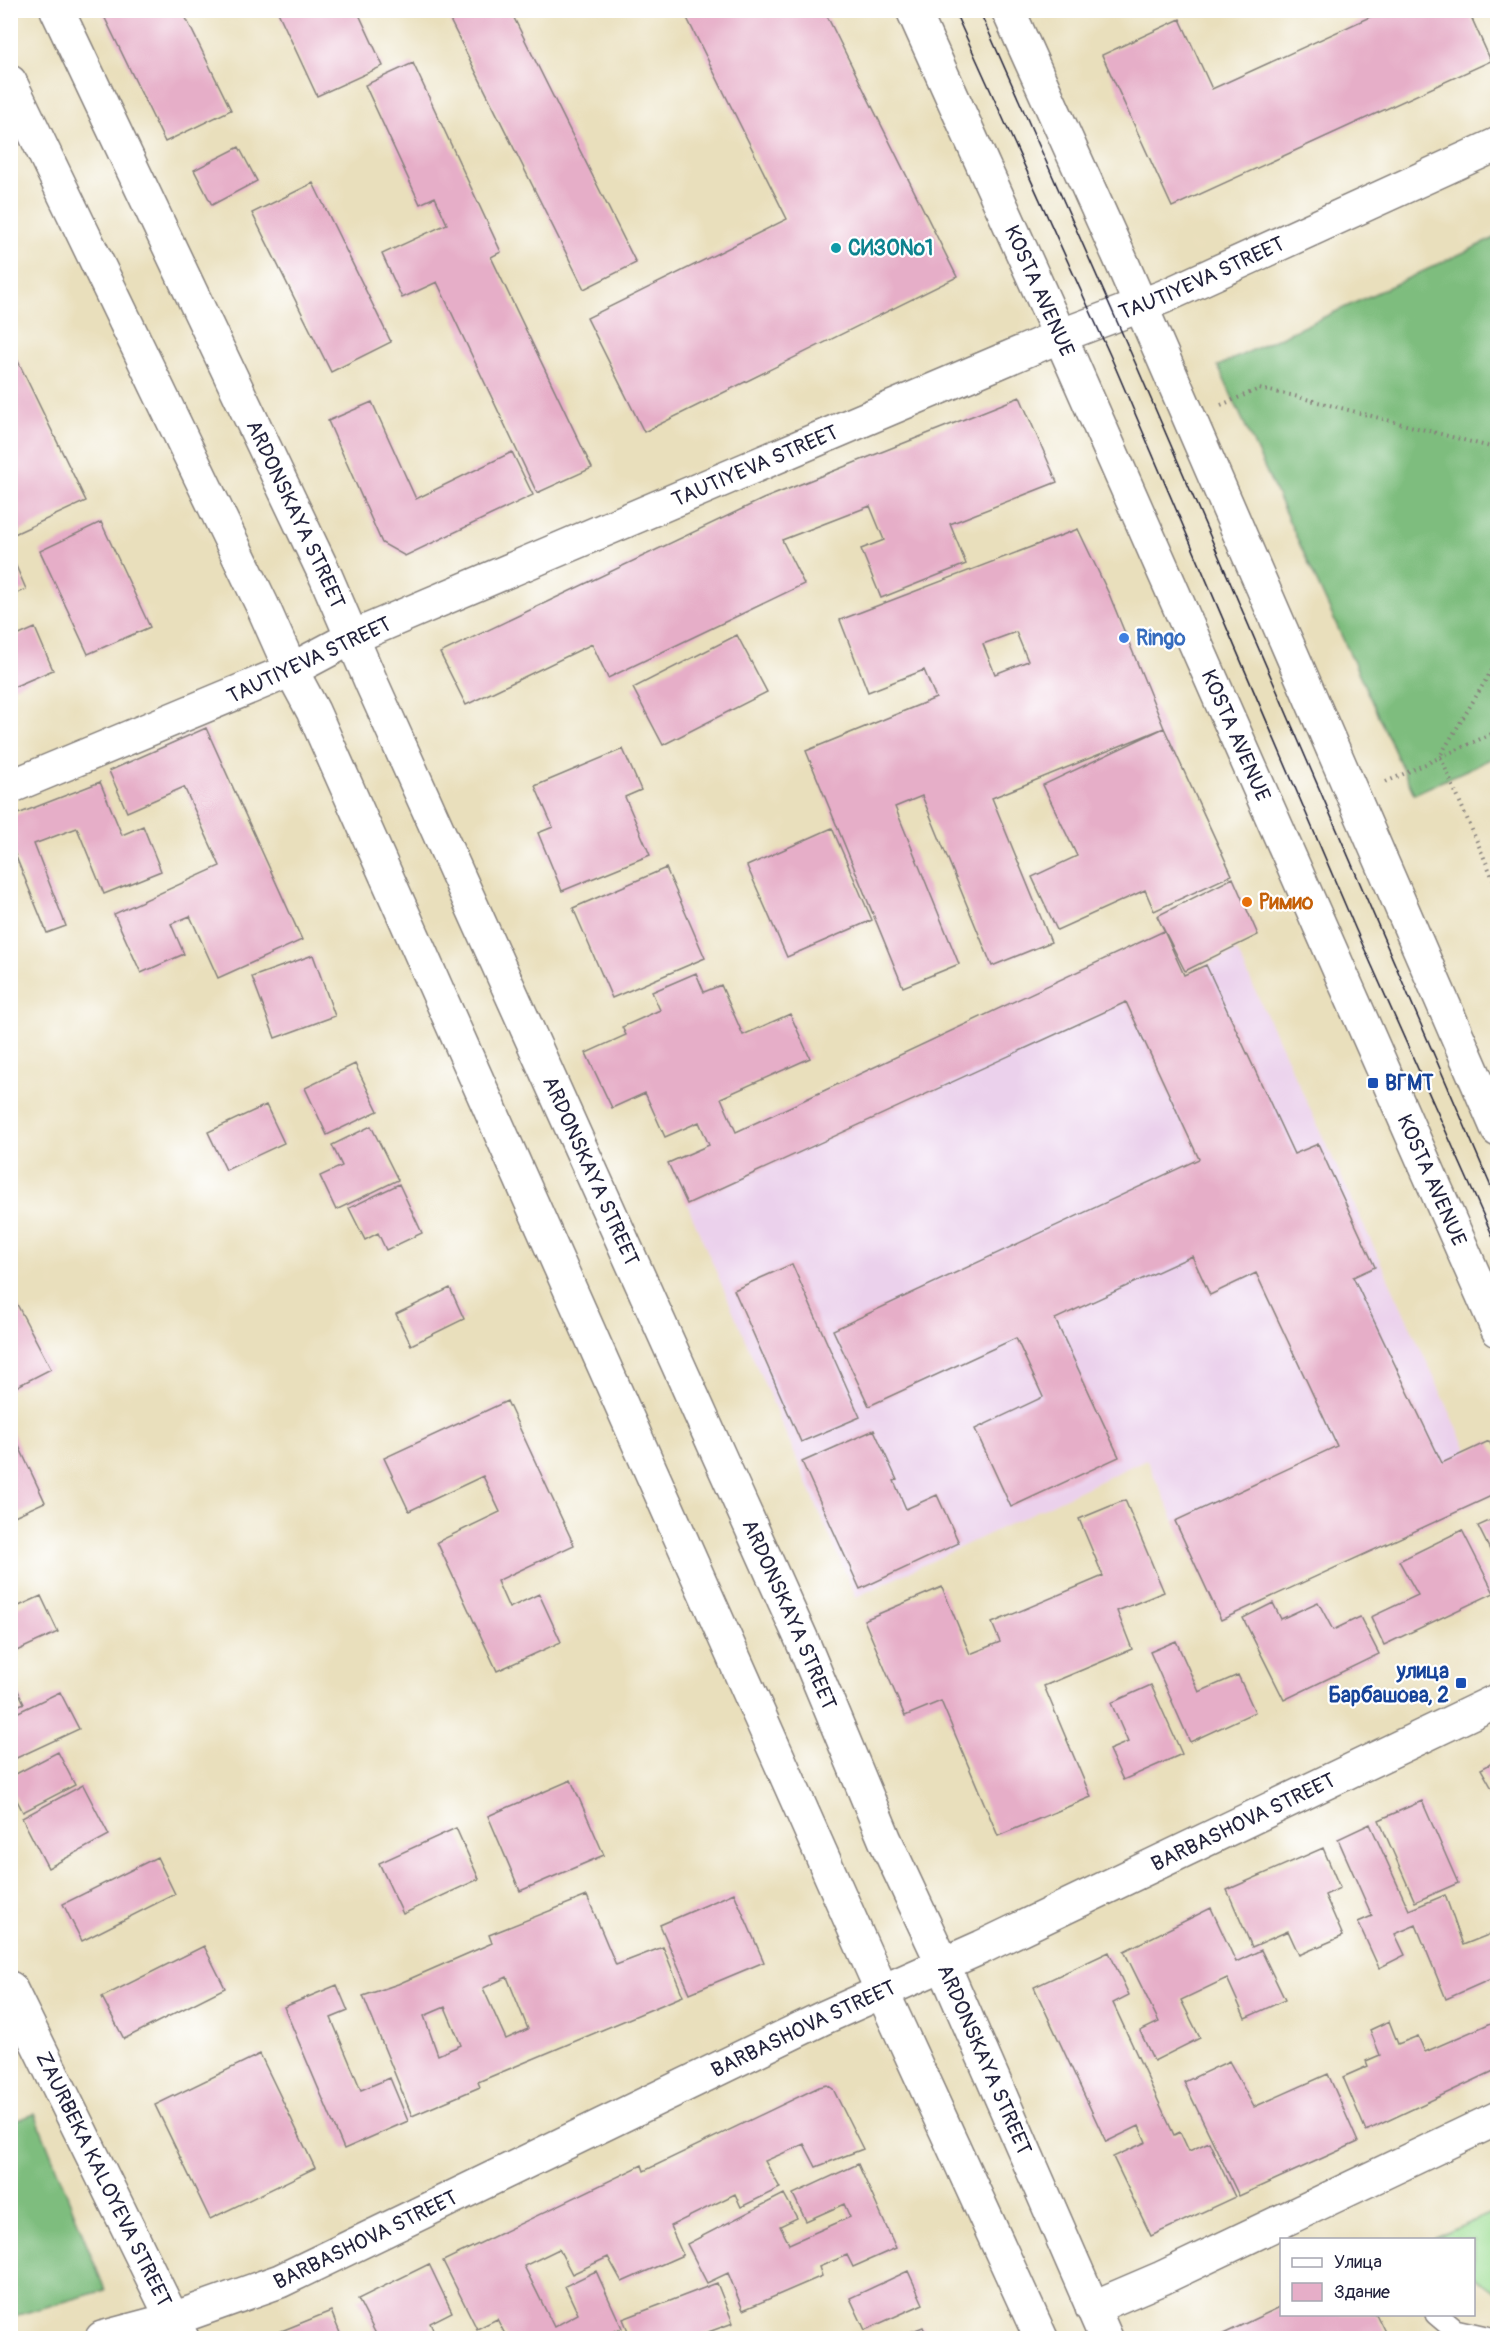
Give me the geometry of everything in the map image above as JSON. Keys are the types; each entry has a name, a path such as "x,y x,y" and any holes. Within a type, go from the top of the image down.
{"main road":[{"name":"ARDONSKAYA STREET","path":"57,10 353,637 801,1638 885,1840 943,1964 1106,2338"},
{"name":"KOSTA AVENUE","path":"913,10 1060,336 1497,1330"},
{"path":"1008,10 1139,305 1497,1130"},
{"path":"10,82 263,607 291,670 314,711 882,1991 1041,2338"},
{"name":"TAUTIYEVA STREET","path":"10,787 291,670 353,637 1060,336 1173,292 1497,144"},
{"name":"BARBASHOVA STREET","path":"102,2338 177,2329 812,2023 943,1964 1497,1700"},
{"name":"ZAURBEKA KALOYEVA STREET","path":"10,1988 177,2329"},
{"path":"1092,2308 1162,2278 1497,2118"}],"lane":[{"path":"1438,2316 1455,2330 1491,2338"}],"path":[{"path":"1215,407 1259,389 1497,449"},
{"path":"1440,756 1497,660"},
{"path":"1379,785 1497,731"},
{"path":"1440,756 1497,890"}],"shaded area":[{"path":"1237,951 1468,1451 1200,1575 1146,1459 856,1597 687,1204"}],"green space":[{"path":"1497,237 1497,756 1414,794 1218,366"},
{"path":"35,2114 105,2290 11,2317 11,2122"},
{"path":"1497,2210 1497,2293 1475,2277 1475,2238 1436,2238"}],"building":[{"path":"101,10 182,10 231,110 165,142"},
{"path":"277,10 357,10 383,66 317,96"},
{"path":"445,10 510,10 636,263 584,289"},
{"name":"СИЗО№1","path":"683,10 824,10 957,277 644,432 587,318 787,219"},
{"path":"1385,10 1468,10 1491,61 1172,207 1102,55 1180,19 1212,89"},
{"path":"413,63 501,252 491,257 592,468 537,493 437,282 402,298 382,254 447,224 435,197 420,204 365,85"},
{"path":"239,147 257,181 212,205 194,170"},
{"path":"313,183 391,342 331,372 252,213"},
{"path":"13,351 86,501 10,536 10,352"},
{"path":"1020,397 1057,482 950,524 966,564 881,598 861,549 884,540 870,506 782,540 804,584 608,678 592,644 466,705 440,653 763,499"},
{"path":"372,402 416,499 512,452 533,495 405,556 382,543 328,421"},
{"path":"101,522 150,627 88,654 40,551"},
{"path":"1078,529 1109,594 1164,728 992,798 1051,942 992,966 922,796 895,807 959,964 903,987 806,751 936,698 924,670 868,692 840,620","holes":["1016,632 1028,661 995,674 983,644"]},
{"path":"10,552 26,589 10,596"},
{"path":"11,620 17,636 35,628 53,670 11,688"},
{"path":"737,635 767,692 663,745 633,688"},
{"path":"206,728 302,940 218,978 190,916 171,924 184,954 141,973 114,914 220,866 184,787 127,812 109,771"},
{"path":"1164,728 1232,875 1154,911 1145,890 1057,930 1032,877 1077,856 1043,785"},
{"path":"623,749 641,790 625,797 650,855 562,891 538,833 553,827 535,786"},
{"path":"100,782 122,835 143,826 161,871 104,894 77,828 34,844 66,926 47,933 10,842 10,817"},
{"path":"832,828 872,920 787,957 747,866"},
{"path":"666,868 705,958 612,998 573,908"},
{"path":"1233,878 1258,935 1185,971 1157,916"},
{"path":"1164,931 1184,975 1206,965 1294,1154 1318,1144 1375,1267 1353,1277 1442,1463 1489,1441 1498,1458 1498,1493 1221,1620 1175,1521 1337,1446 1256,1273 1210,1295 1192,1256 1055,1319 1119,1457 1011,1507 975,1429 1043,1397 1016,1338 869,1406 833,1330 1199,1159 1126,1002 687,1204 668,1163 709,1145 699,1122 665,1137 645,1093 612,1108 586,1053 626,1035 622,1027 660,1010 652,992 696,973 704,992 721,985 743,1035 790,1014 810,1058 721,1098 736,1132"},
{"path":"313,955 335,1016 275,1038 252,977"},
{"path":"355,1064 378,1111 327,1135 305,1088"},
{"path":"266,1105 284,1143 226,1170 208,1132"},
{"path":"371,1126 398,1180 336,1210 320,1176 342,1166 332,1145"},
{"path":"399,1184 422,1233 386,1250 378,1233 365,1240 349,1208"},
{"path":"792,1264 860,1417 801,1442 734,1290"},
{"path":"450,1288 464,1319 411,1345 396,1314"},
{"path":"10,1291 51,1369 10,1390"},
{"path":"507,1401 574,1545 497,1581 509,1608 539,1594 561,1642 497,1671 437,1542 500,1512 483,1476 409,1511 384,1458"},
{"path":"10,1427 45,1502 10,1518"},
{"path":"874,1430 897,1480 894,1481 906,1509 937,1495 959,1543 860,1589 802,1462"},
{"path":"1125,1500 1164,1592 1117,1611 1132,1649 1044,1686 1091,1797 998,1836 941,1701 905,1716 864,1620 942,1587 970,1654 1000,1642 992,1623 1103,1576 1079,1519"},
{"path":"1498,1517 1498,1566 1478,1526"},
{"path":"1462,1530 1494,1593 1384,1645 1371,1617 1418,1595 1399,1561"},
{"path":"41,1596 58,1632 10,1654 10,1610"},
{"path":"1318,1602 1333,1630 1360,1617 1379,1654 1284,1700 1243,1618 1273,1603 1281,1619"},
{"path":"1176,1641 1199,1692 1238,1675 1255,1712 1190,1742 1150,1652"},
{"path":"10,1674 24,1703 10,1709"},
{"path":"1151,1685 1182,1754 1123,1780 1109,1750 1128,1742 1111,1703"},
{"path":"60,1692 79,1729 10,1761 10,1716"},
{"path":"58,1752 75,1785 23,1812 10,1787 10,1777"},
{"path":"1498,1760 1498,1799 1481,1769"},
{"path":"571,1780 604,1855 520,1891 488,1816"},
{"path":"83,1785 109,1835 48,1868 22,1818"},
{"path":"1422,1801 1458,1883 1415,1902 1379,1820"},
{"path":"1370,1824 1409,1910 1445,1895 1463,1945 1498,1931 1498,1976 1446,1999 1416,1925 1395,1934 1405,1955 1379,1968 1358,1922 1372,1916 1338,1839"},
{"path":"456,1828 479,1879 403,1914 379,1863"},
{"path":"1323,1848 1340,1888 1325,1895 1343,1936 1299,1955 1288,1931 1252,1947 1227,1890"},
{"path":"157,1857 175,1894 82,1941 63,1904"},
{"path":"734,1893 764,1962 690,1993 660,1925"},
{"path":"587,1896 616,1965 663,1947 683,1996 478,2082 480,2087 412,2116 363,1996 398,1984 492,1943 489,1935","holes":["507,1977 528,2029 506,2039 483,1988","445,2007 461,2045 438,2055 424,2016"]},
{"path":"1211,1908 1236,1962 1261,1950 1285,2000 1245,2018 1227,1978 1181,2000 1200,2038 1154,2061 1140,2031 1159,2022 1124,1951"},
{"path":"204,1946 225,1988 124,2039 102,1997"},
{"path":"1109,1952 1129,1995 1113,2003 1174,2135 1180,2132 1189,2151 1209,2142 1235,2197 1151,2236 1113,2157 1146,2142 1139,2126 1106,2142 1034,1987"},
{"path":"337,1985 348,2011 331,2018 361,2090 390,2078 408,2121 344,2149 284,2007"},
{"path":"1498,2020 1498,2069 1366,2131 1343,2077 1368,2066 1366,2061 1380,2055 1370,2030 1389,2021 1398,2044 1418,2036 1425,2052"},
{"path":"260,2054 315,2168 210,2219 155,2105"},
{"path":"1229,2061 1254,2107 1328,2074 1358,2142 1239,2196 1184,2082"},
{"path":"827,2085 833,2089 863,2149 816,2167 804,2144 765,2161 780,2188 741,2207 735,2194 670,2226 683,2255 622,2282 608,2257 572,2274 559,2249 524,2266 554,2327 578,2314 565,2286 596,2271 622,2328 597,2338 507,2338 497,2319 477,2329 443,2261 642,2165 644,2171"},
{"path":"858,2164 896,2248 853,2267 847,2255 819,2267 822,2276 743,2310 728,2273 707,2283 687,2244 784,2194 797,2218 780,2226 789,2244 850,2217 844,2204 806,2221 793,2194"},
{"path":"429,2264 452,2312 430,2323 437,2338 378,2338 358,2299"},
{"path":"908,2271 923,2304 865,2330 850,2298"},
{"path":"717,2283 733,2323 692,2338 631,2338 623,2319"},
{"path":"1280,2307 1280,2316 1377,2316 1388,2338 1215,2338"},
{"path":"331,2311 342,2338 264,2338"},
{"path":"923,2327 928,2338 895,2338"}],"tram line":[{"path":"954,10 1110,355 1356,930 1498,1248"},
{"path":"979,10 1138,369 1498,1203"}],"place":[{"name":"СИЗО№1","path":"836,248"},
{"name":"Ringo","path":"1124,638"},
{"name":"Римио","path":"1247,902"},
{"name":"ВГМТ","path":"1373,1083"},
{"name":"улица Барбашова, 2","path":"1461,1683"}]}
